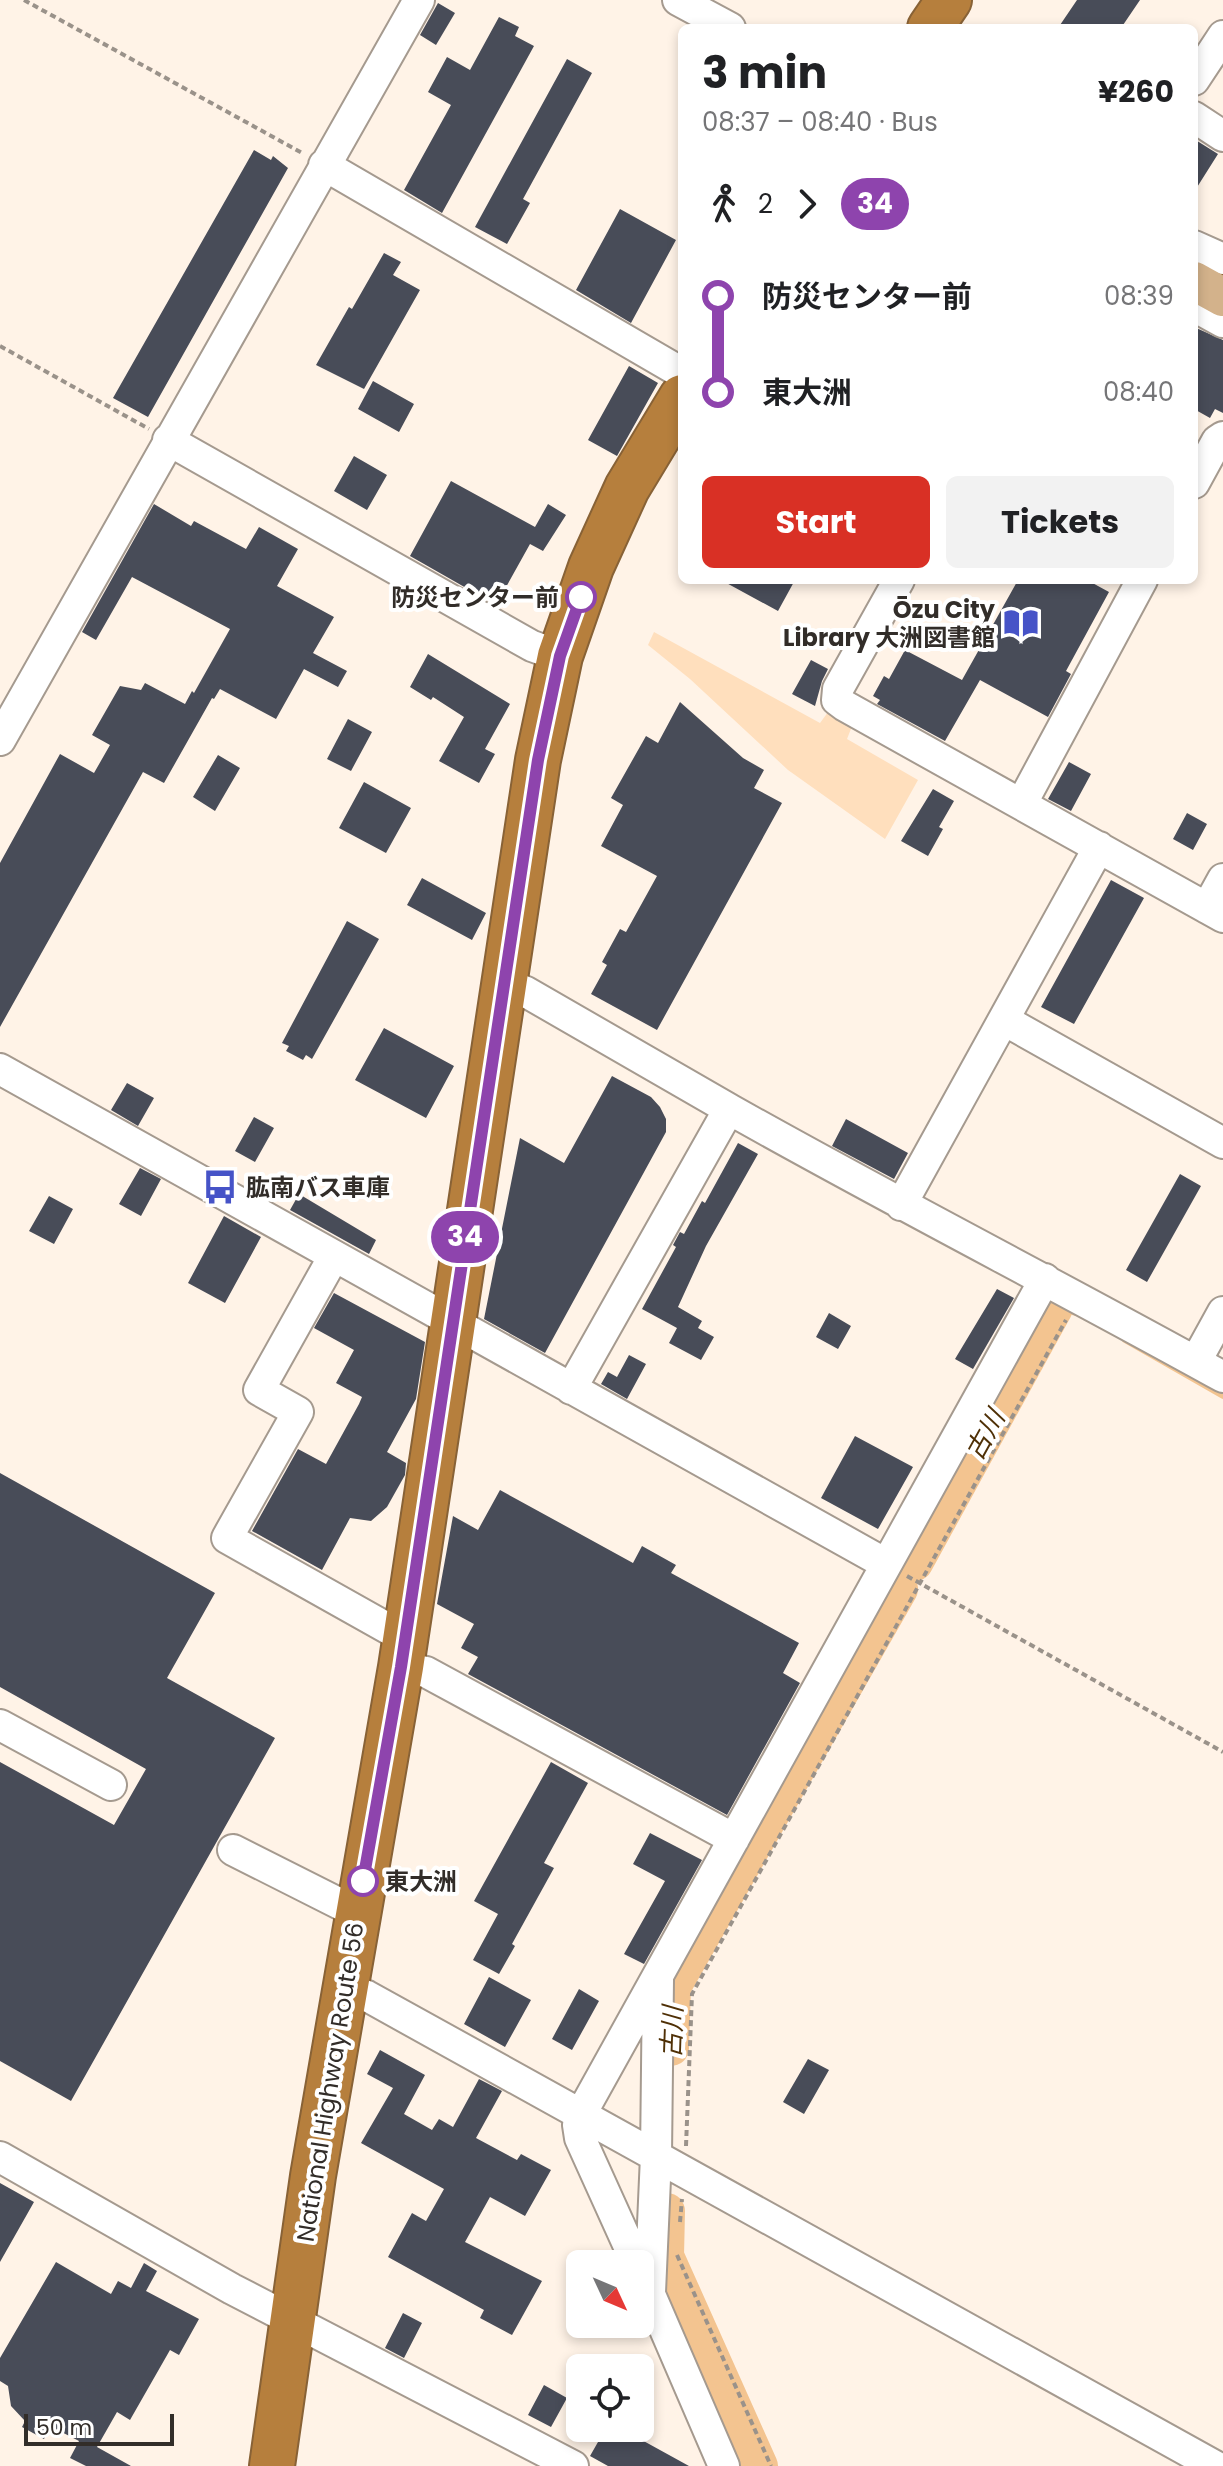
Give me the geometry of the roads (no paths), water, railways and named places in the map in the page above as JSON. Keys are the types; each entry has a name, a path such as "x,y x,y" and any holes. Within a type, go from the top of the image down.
{"highway":[{"path":"933,24 949,0"},
{"name":"National Highway Route 56","path":"272,2466 313,2176 403,1652 538,760 560,656 591,567 627,488 678,404"}],"main road":[{"path":"1198,283 1223,297"}],"street":[{"path":"0,740 419,0"},
{"path":"678,0 723,24"},
{"path":"1198,74 1223,36"},
{"path":"1198,120 1223,136"},
{"path":"324,165 678,371"},
{"path":"1198,248 1223,259"},
{"path":"1198,308 1223,322"},
{"path":"1198,472 1211,435"},
{"path":"168,440 532,646 560,656"},
{"path":"897,584 838,689 837,700 1215,912 1223,879"},
{"path":"1022,803 1140,584"},
{"path":"901,1205 1099,847"},
{"path":"504,983 526,992 901,1205 1045,1279 1223,1377"},
{"path":"1004,1020 1223,1143"},
{"path":"0,1069 886,1564"},
{"path":"571,1389 729,1109"},
{"path":"334,1256 259,1390 298,1412 227,1538 403,1652 426,1672 734,1839"},
{"path":"631,2250 580,2138 578,2125 581,2114 1045,1279"},
{"path":"1196,1361 1223,1312"},
{"path":"0,1725 111,1785"},
{"path":"233,1850 358,1913"},
{"path":"648,2250 656,2156 659,1974"},
{"path":"346,1989 367,1996 1215,2466"},
{"path":"0,2157 232,2289 573,2466"},
{"path":"654,2302 724,2466"}],"waterway":[{"path":"1055,1308 1077,1313"},
{"name":"古川","path":"915,1563 1055,1308"},
{"path":"1125,1340 1223,1396"},
{"name":"古川","path":"671,2048 673,1987 900,1589"},
{"name":"古川","path":"667,2211 666,2256 760,2466"}],"place":[{"name":"防災センター前","path":"581,597"},
{"name":"Ōzu City Library 大洲図書館","path":"1021,623"},
{"name":"肱南バス車庫","path":"220,1187"},
{"name":"東大洲","path":"363,1881"}]}
